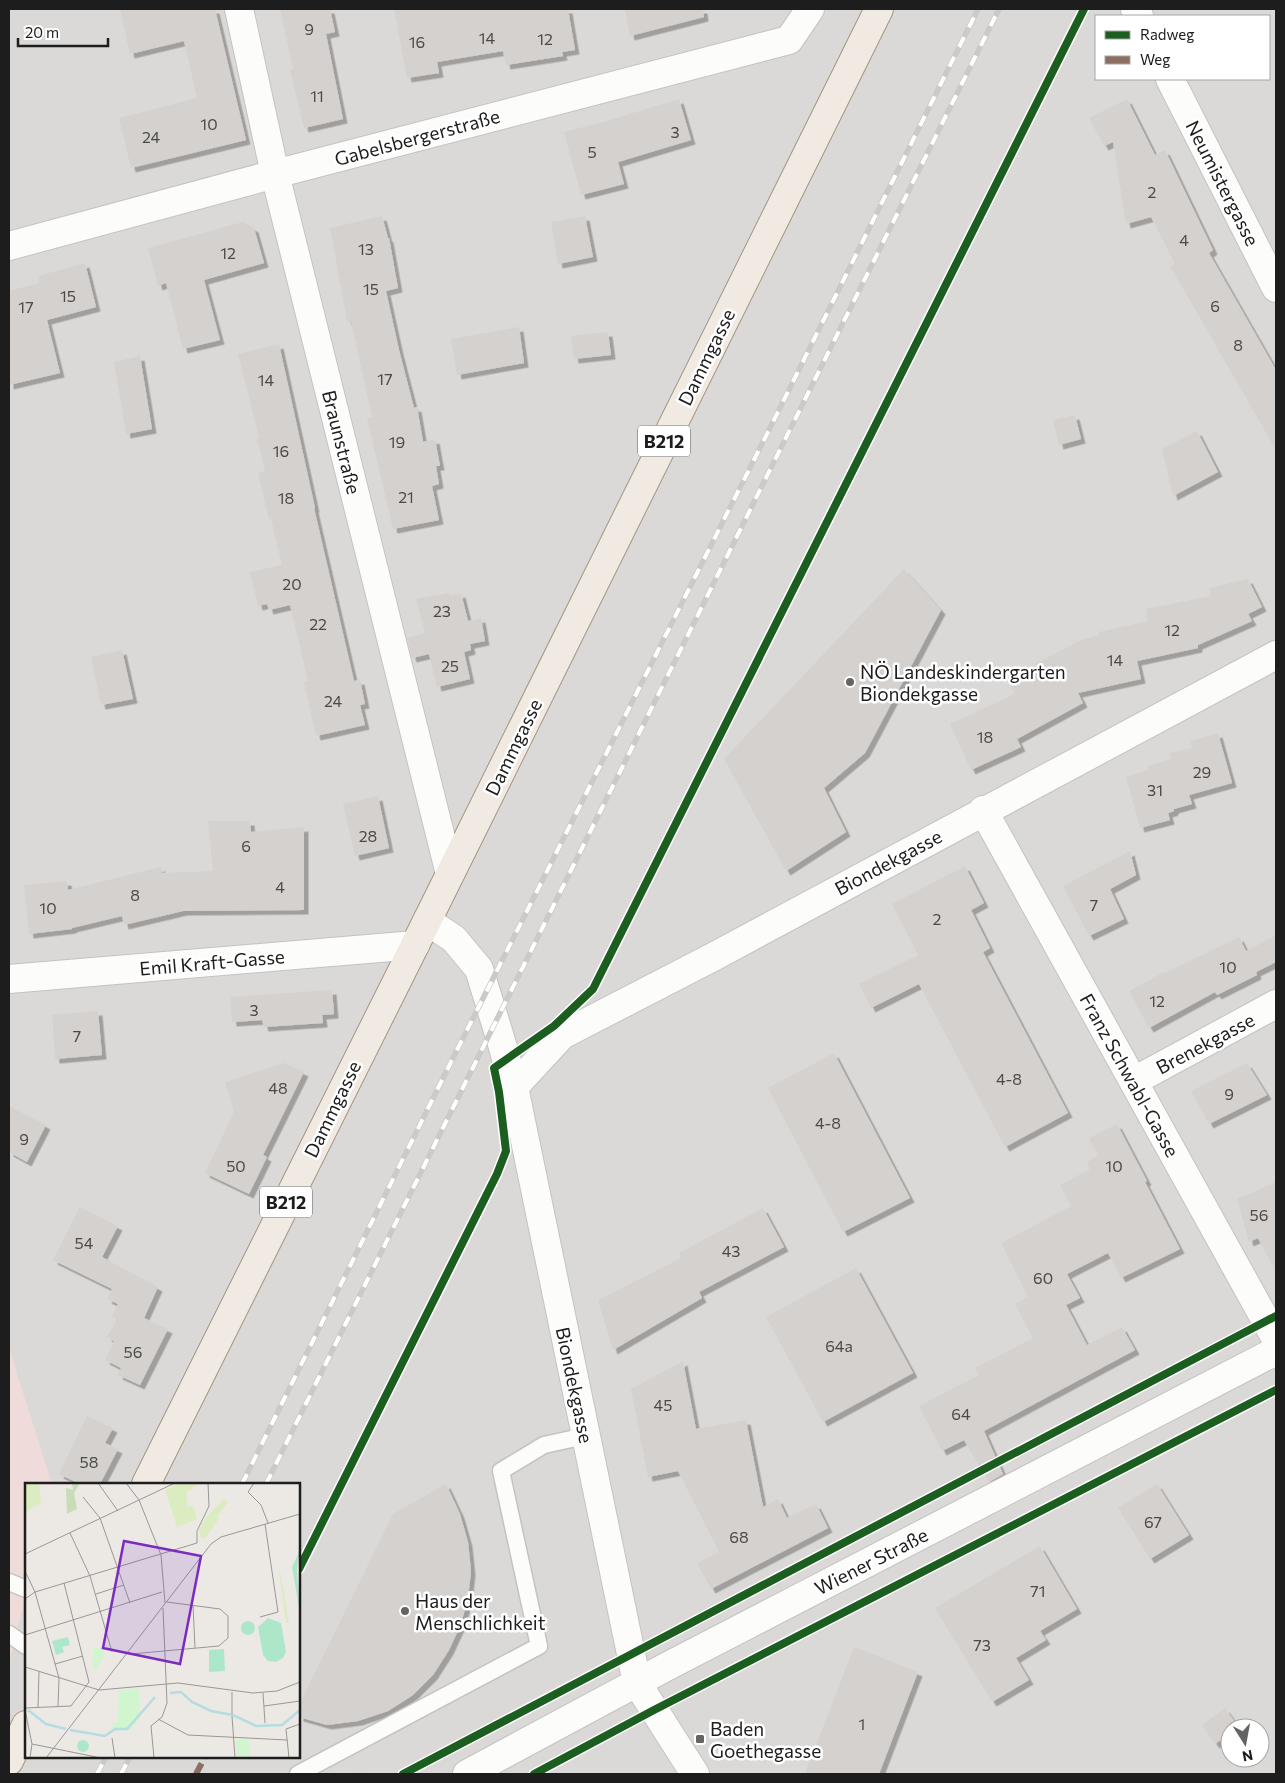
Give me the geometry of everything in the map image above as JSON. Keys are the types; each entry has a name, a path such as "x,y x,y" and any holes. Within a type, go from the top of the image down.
{"main road":[{"name":"Dammgasse","path":"146,1483 879,9"},
{"path":"9,1761 25,1727"}],"street":[{"name":"Braunstraße","path":"239,9 275,174 450,874"},
{"name":"Gabelsbergerstraße","path":"9,246 275,174 789,40 810,9"},
{"name":"Neumistergasse","path":"1171,80 1276,288"},
{"name":"Biondekgasse","path":"514,1087 562,1035 713,957 983,810 1276,655"},
{"name":"Franz Schwabl-Gasse","path":"983,810 1276,1339"},
{"name":"Biondekgasse","path":"427,921 454,939 479,969 514,1087 636,1683"},
{"name":"Emil Kraft-Gasse","path":"9,979 415,945"},
{"name":"Brenekgasse","path":"1134,1082 1276,1004"},
{"name":"Wiener Straße","path":"467,1774 636,1683 1276,1351"},
{"path":"636,1683 695,1774"}],"lane":[{"path":"298,1774 539,1646 501,1471 544,1445 585,1436"},
{"path":"9,1582 25,1589"},
{"path":"9,1634 25,1645"}],"shaded area":[{"path":"9,9 1276,9 1276,1774 9,1774"},
{"path":"759,959 804,1044 755,1069 758,1077 700,1108 651,1016"},
{"path":"9,1348 52,1483 25,1483 25,1599 9,1662"},
{"path":"532,1392 586,1650 351,1774 236,1774 245,1758 300,1758 300,1733 338,1737 381,1724 412,1709 444,1686 466,1654 482,1618 485,1583 482,1544 470,1509 456,1478 480,1466 463,1421"}],"building":[{"path":"120,9 215,9 246,140 131,168 119,118 197,98 184,41 130,54"},
{"path":"280,9 330,9 335,32 326,34 343,119 304,128 290,70 293,69"},
{"path":"394,9 568,9 575,50 562,52 563,56 506,65 503,51 437,62 439,73 407,78"},
{"path":"625,9 703,9 704,17 630,36"},
{"path":"679,99 691,140 618,162 624,184 581,195 564,132"},
{"path":"1127,99 1155,155 1165,150 1213,250 1209,253 1276,370 1276,450 1170,266 1175,264 1151,217 1126,224 1113,142 1104,146 1089,118"},
{"path":"382,216 389,238 398,288 386,291 399,350 414,408 417,407 423,442 435,439 440,466 436,466 439,484 432,486 439,520 393,529 367,418 372,417 351,321 347,321 330,228"},
{"path":"585,216 593,257 558,264 551,222"},
{"path":"243,222 254,228 264,263 204,280 220,340 183,349 166,283 158,286 148,248"},
{"path":"85,263 96,307 47,320 60,373 9,385 9,291 39,283 38,276"},
{"path":"519,327 524,363 457,375 451,339"},
{"path":"608,332 611,355 574,359 571,336"},
{"path":"279,344 354,681 360,680 365,704 360,705 365,725 316,736 304,682 308,681 290,605 269,610 267,604 258,606 250,572 282,565 258,473 265,471 257,438 259,437 238,354"},
{"path":"140,356 152,429 126,434 114,362"},
{"path":"1075,415 1081,439 1059,445 1053,420"},
{"path":"1197,431 1218,472 1173,496 1162,449"},
{"name":"NÖ Landeskindergarten Biondekgasse","path":"904,569 941,610 865,753 824,788 846,832 786,871 724,759"},
{"path":"1248,579 1262,607 1248,614 1252,621 1198,645 1198,648 1137,661 1141,679 1078,693 1083,703 1017,739 1021,747 971,770 950,724 1015,694 1007,679 1081,640 1099,635 1099,632 1148,621 1146,609 1211,596 1209,588"},
{"path":"449,593 450,596 461,593 468,621 481,618 485,641 470,644 471,650 464,652 470,679 437,687 429,654 412,658 407,638 425,633 416,599"},
{"path":"122,650 133,699 101,705 91,657"},
{"path":"1218,733 1232,783 1189,795 1192,804 1174,809 1174,811 1168,813 1170,820 1140,828 1126,777 1148,770 1147,766 1171,759 1170,753 1192,748 1190,741"},
{"path":"378,796 389,848 355,856 343,804"},
{"path":"208,821 250,821 251,832 304,827 304,910 183,911 124,925 122,916 72,929 29,934 24,885 67,881 68,890 161,867 162,873 213,871"},
{"path":"1130,851 1136,875 1110,889 1124,919 1089,936 1063,886"},
{"path":"965,866 984,903 971,910 990,948 983,952 1068,1113 1005,1147 919,984 871,1008 859,984 918,955 892,904"},
{"path":"1276,935 1276,962 1256,972 1257,975 1217,995 1215,992 1149,1028 1129,991 1164,972 1239,937 1246,951"},
{"path":"332,990 334,1014 322,1015 323,1023 264,1027 262,1020 232,1022 230,997"},
{"path":"98,1011 102,1055 55,1059 52,1015"},
{"path":"834,1053 910,1198 843,1232 768,1088"},
{"path":"284,1063 304,1072 263,1155 267,1157 249,1194 205,1173 234,1112 225,1082"},
{"path":"1247,1063 1267,1095 1209,1124 1191,1091"},
{"path":"9,1106 46,1125 27,1162 9,1152"},
{"path":"1117,1124 1180,1249 1121,1278 1108,1253 1067,1274 1080,1298 1066,1305 1087,1345 1122,1327 1135,1350 984,1431 1003,1474 989,1482 964,1440 942,1451 919,1406 979,1375 975,1368 1033,1338 1015,1304 1028,1297 1001,1243 1071,1206 1060,1185 1090,1169 1087,1162 1098,1155 1089,1138"},
{"path":"1276,1182 1276,1272 1258,1238 1249,1242 1237,1199"},
{"path":"80,1207 118,1226 102,1257 158,1287 144,1318 168,1329 140,1385 118,1375 121,1368 105,1360 114,1341 107,1337 117,1319 112,1316 118,1304 107,1299 112,1289 53,1260"},
{"path":"763,1208 784,1247 699,1292 702,1298 613,1350 598,1300 681,1258 679,1253"},
{"path":"856,1268 913,1373 823,1422 766,1317"},
{"path":"683,1361 696,1429 746,1420 763,1507 778,1499 787,1518 816,1504 828,1528 711,1589 697,1563 719,1552 678,1471 648,1477 631,1389"},
{"path":"87,1416 113,1428 105,1443 118,1449 101,1483 78,1483 59,1474"},
{"name":"Haus der Menschlichkeit","path":"446,1484 460,1514 468,1542 471,1571 468,1598 461,1624 449,1650 433,1675 413,1695 388,1711 358,1721 327,1725 300,1717 300,1703 393,1514"},
{"path":"1157,1484 1189,1535 1150,1559 1118,1508"},
{"path":"1040,1546 1077,1609 1040,1631 1046,1640 1016,1658 1029,1680 992,1702 935,1608"},
{"path":"854,1647 918,1672 879,1774 805,1774"},
{"path":"1225,1708 1232,1718 1220,1718 1220,1741 1215,1744 1202,1725"}],"railway":[{"path":"242,1483 978,9"},
{"path":"266,1483 999,9"},
{"path":"97,1774 105,1758"},
{"path":"121,1774 129,1758"}],"marked path":[{"path":"196,1774 204,1758"}],"cycle path":[{"path":"300,1567 497,1174 506,1151 499,1092 494,1068 554,1026 593,989 1084,9"},
{"path":"403,1774 1276,1316"},
{"path":"534,1774 654,1710 1276,1390"}],"place":[{"name":"NÖ Landeskindergarten Biondekgasse","path":"850,682"},
{"name":"Haus der Menschlichkeit","path":"405,1611"},
{"name":"Baden Goethegasse","path":"700,1739"}]}
